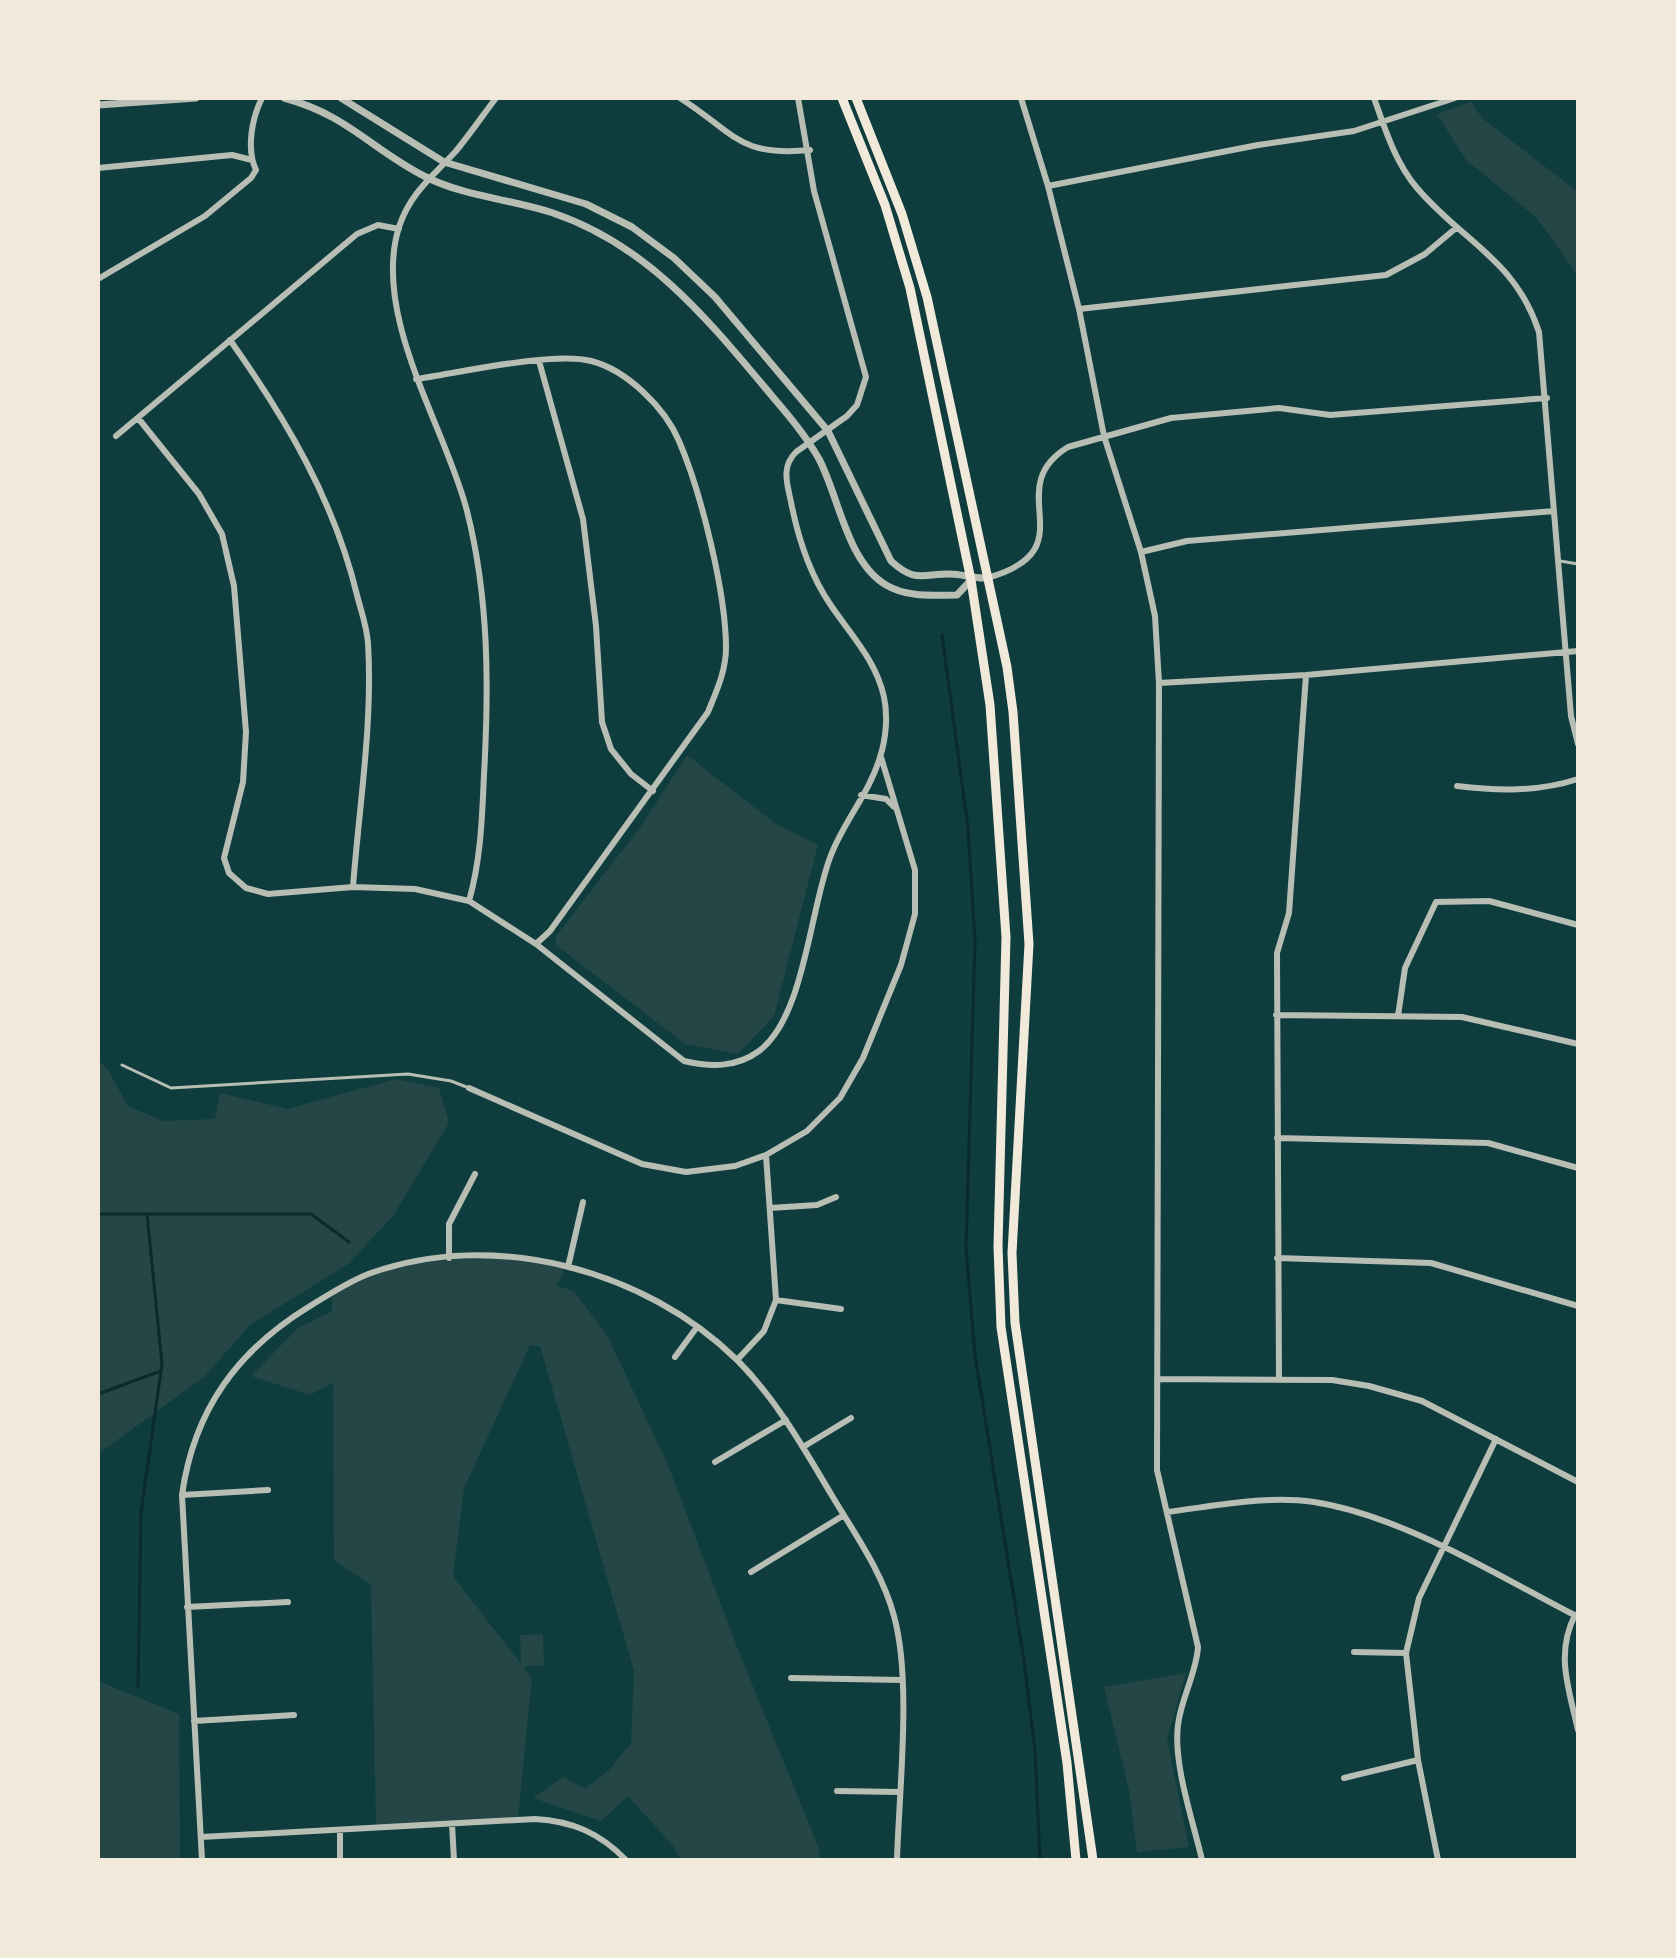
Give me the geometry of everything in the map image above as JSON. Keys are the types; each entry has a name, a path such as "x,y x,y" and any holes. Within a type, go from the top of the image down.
{"main road":[{"path":"842,98 885,205 910,288 971,580 992,718 1004,888 1005,1025 998,1246 1001,1327 1067,1763 1076,1860"},
{"path":"856,98 902,214 927,297 1013,712 1027,895 1027,1010 1012,1253 1015,1323 1093,1860"}],"street":[{"path":"98,105 196,98"},
{"path":"98,279 205,216 251,178 256,170 252,160 254,114 262,98"},
{"path":"284,98 342,120 427,178 475,194 551,212 632,251 661,273 698,309 810,443 865,563 885,584 918,595 957,595 971,580"},
{"path":"341,98 444,162 560,194 609,215 652,241 715,297 828,431 891,561 910,574 923,578 952,574 971,580 1016,569 1035,551 1040,537 1040,477 1054,455 1068,447 1104,436 1171,418 1279,408 1330,415 1547,398"},
{"path":"469,901 479,865 486,742 483,597 466,506 416,379 399,321 395,262 399,229 409,204 427,178 444,162 496,98"},
{"path":"680,98 748,147 766,152 810,150"},
{"path":"138,418 199,494 222,534 234,586 246,732 243,782 224,858 229,873 246,888 268,894 353,887 415,889 469,901 536,944 684,1061 709,1067 727,1065 760,1051 784,1017 796,990 830,858 881,757 886,720 879,679 868,657 816,580 794,517 786,469 789,459 857,405 866,377 820,213 798,98"},
{"path":"1021,98 1048,186 1079,309 1104,436 1141,552 1155,616 1159,683 1157,1470 1198,1647 1196,1670 1178,1720 1176,1742 1202,1860"},
{"path":"1374,98 1399,161 1416,186 1456,228 1495,258 1518,284 1539,332 1547,398 1571,716 1578,744"},
{"path":"1048,186 1258,145 1346,133 1455,98"},
{"path":"98,168 232,155 252,160"},
{"path":"116,436 357,234 378,225 399,229"},
{"path":"1079,309 1386,275 1425,254 1456,228"},
{"path":"230,340 283,416 316,478 349,559 368,640 368,699 353,887"},
{"path":"416,379 558,358 592,361 651,399 678,439 719,579 726,649 720,683 708,712 550,931 536,944"},
{"path":"539,361 583,519 602,722 611,749 631,774 653,791"},
{"path":"1141,552 1187,541 1554,511"},
{"path":"1159,683 1306,675 1578,651"},
{"path":"1279,1379 1277,953 1289,913 1306,675"},
{"path":"469,1088 663,1169 710,1171 766,1155 807,1131 840,1098 863,1058 901,965 915,914 915,870 881,757"},
{"path":"1457,786 1493,790 1552,787 1578,779"},
{"path":"861,795 886,799 897,810"},
{"path":"1398,1016 1405,968 1436,902 1489,901 1578,925"},
{"path":"1276,1015 1462,1017 1578,1044"},
{"path":"1277,1138 1488,1143 1578,1168"},
{"path":"737,1360 764,1331 776,1300 766,1155"},
{"path":"449,1258 449,1224 475,1174"},
{"path":"770,1208 817,1205 836,1197"},
{"path":"568,1267 583,1202"},
{"path":"202,1860 182,1495 190,1450 208,1406 250,1350 287,1320 348,1283 394,1266 449,1258 510,1258 568,1267 646,1295 697,1327 737,1360 786,1420 887,1593 899,1636 902,1680 897,1860"},
{"path":"1277,1258 1431,1263 1578,1306"},
{"path":"776,1300 841,1309"},
{"path":"675,1357 697,1327"},
{"path":"1157,1379 1332,1380 1422,1401 1578,1482"},
{"path":"803,1447 851,1418"},
{"path":"715,1462 786,1420"},
{"path":"1438,1860 1418,1760 1406,1653 1419,1598 1496,1439"},
{"path":"182,1495 268,1490"},
{"path":"1167,1512 1251,1501 1312,1502 1365,1514 1577,1616 1565,1638 1562,1661 1578,1730"},
{"path":"751,1572 844,1515"},
{"path":"187,1607 288,1602"},
{"path":"1354,1652 1406,1653"},
{"path":"791,1678 902,1680"},
{"path":"194,1721 294,1715"},
{"path":"1344,1778 1418,1760"},
{"path":"837,1791 899,1792"},
{"path":"201,1837 557,1821 598,1836 626,1860"},
{"path":"452,1824 454,1860"},
{"path":"340,1830 340,1860"}],"lane":[{"path":"1560,561 1578,564"},
{"path":"122,1065 153,1082 182,1089 396,1074 429,1076 469,1088"}],"shaded area":[{"path":"1471,102 1482,118 1578,192 1578,276 1537,218 1466,160 1437,114"},
{"path":"687,755 776,824 818,845 774,1016 738,1054 685,1044 556,945 556,936 642,825"},
{"path":"98,1061 107,1068 128,1106 163,1121 215,1119 220,1093 287,1109 396,1079 439,1088 449,1123 393,1216 348,1264 250,1325 204,1377 98,1454"},
{"path":"481,1256 566,1265 557,1286 574,1291 607,1335 668,1465 741,1657 818,1846 820,1860 680,1860 674,1847 628,1796 601,1821 533,1798 563,1777 585,1789 609,1770 631,1743 634,1671 540,1346 530,1345 464,1488 453,1576 521,1664 520,1635 543,1634 544,1665 523,1667 532,1678 518,1819 376,1826 371,1585 334,1560 333,1383 310,1395 251,1376 298,1328 332,1311 332,1288 391,1267"},
{"path":"1186,1673 1167,1740 1189,1847 1137,1852 1129,1790 1104,1687"},
{"path":"98,1681 179,1714 180,1860 98,1860"}],"waterway":[{"path":"942,635 968,828 975,941 966,1248 975,1355 1024,1661 1035,1751 1040,1860"},
{"path":"98,1214 311,1214 349,1242"},
{"path":"138,1687 141,1512 162,1364 147,1214"},
{"path":"98,1394 161,1371"}]}
